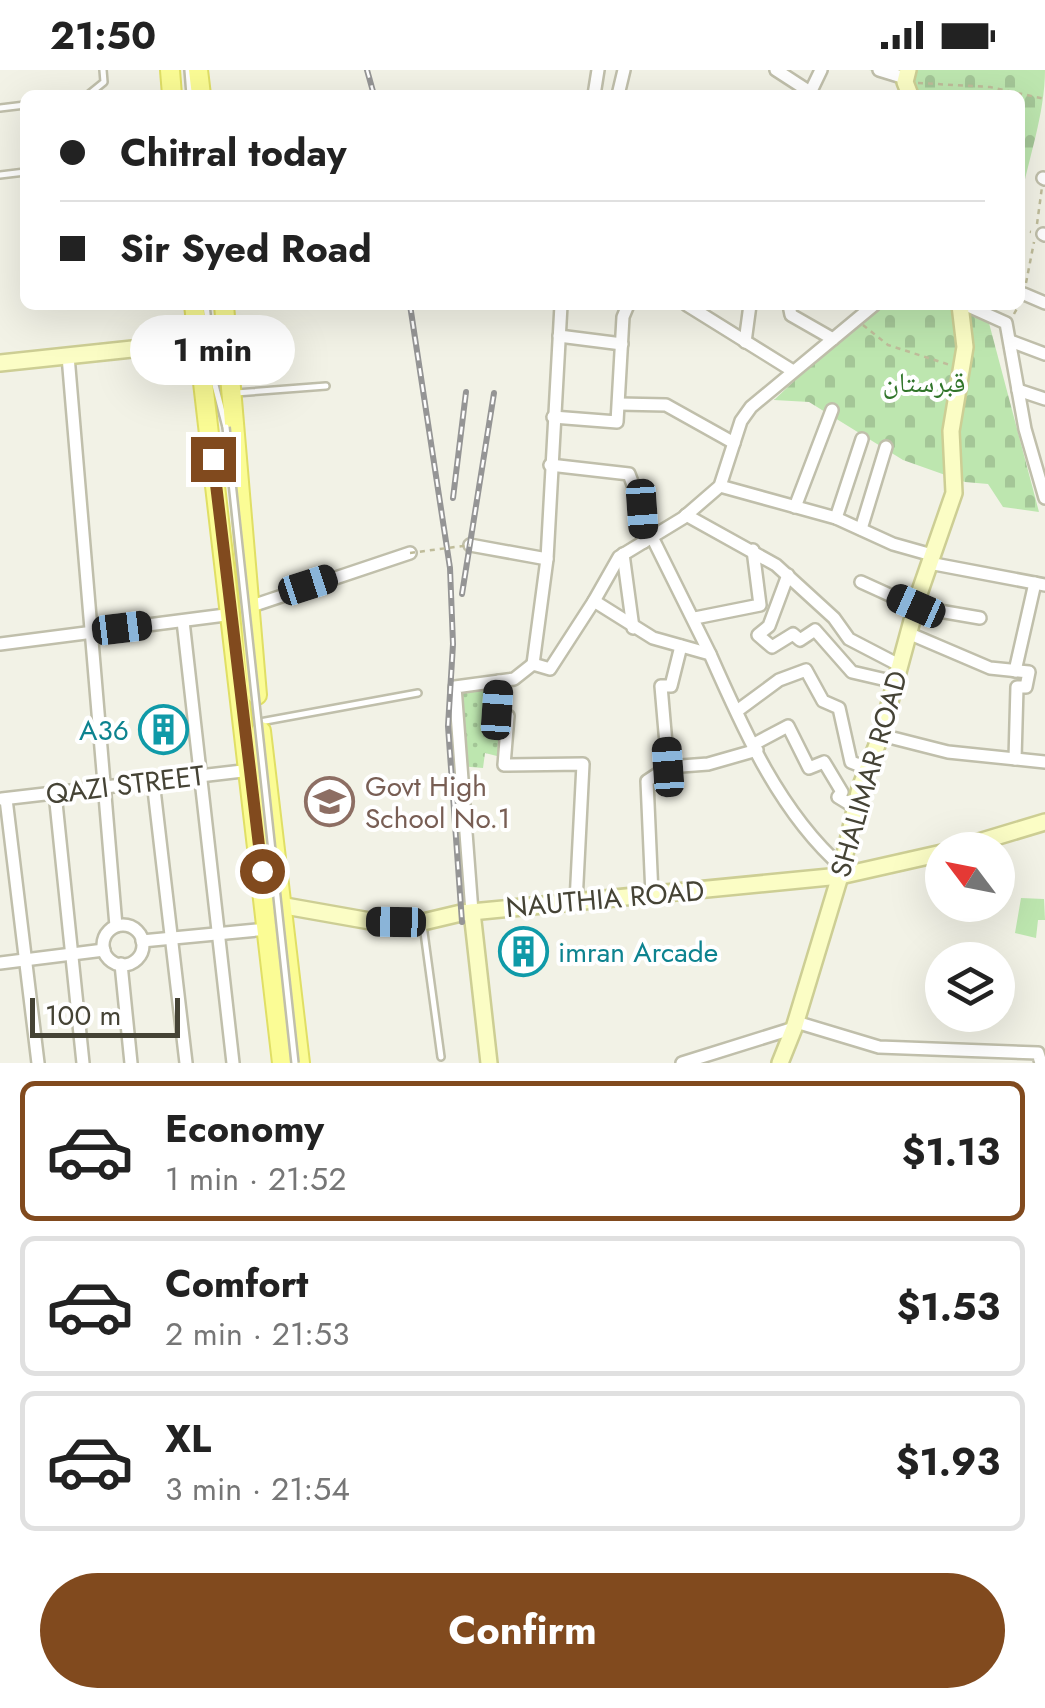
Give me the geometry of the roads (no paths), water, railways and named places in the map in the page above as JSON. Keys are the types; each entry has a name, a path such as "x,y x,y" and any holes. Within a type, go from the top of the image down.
{"main road":[{"path":"195,310 260,722 275,904 268,928 282,1063"},
{"path":"225,310 233,393 250,770 275,904 298,1063"}],"street":[{"path":"776,70 804,90"},
{"path":"880,70 907,81"},
{"path":"489,1063 472,912 455,688 522,676 533,664 547,559 561,310"},
{"path":"553,416 617,422 627,310"},
{"path":"698,310 793,371"},
{"path":"746,342 749,310"},
{"path":"791,310 833,339"},
{"path":"533,664 550,669 624,554 686,515 720,486 752,406 869,310"},
{"name":"SHALIMAR ROAD","path":"780,1063 841,872 916,606 954,493 951,431 964,372 963,310"},
{"path":"978,310 1002,318 1018,390 1039,452 1045,498"},
{"path":"559,336 622,344"},
{"path":"0,363 198,342"},
{"path":"1010,342 1045,354"},
{"path":"68,356 116,926"},
{"path":"1018,390 1045,399"},
{"path":"619,404 666,405 734,444"},
{"path":"795,507 832,410"},
{"path":"836,518 862,439"},
{"path":"860,529 886,447"},
{"path":"550,465 629,474 648,539 695,618 736,712 815,843 841,872"},
{"path":"720,486 836,518 931,559 1040,584 1015,671"},
{"path":"686,515 754,550 834,618 849,639 897,674"},
{"path":"470,545 547,559"},
{"path":"695,618 760,605 754,550"},
{"path":"0,644 241,611 410,553"},
{"path":"624,554 633,628"},
{"path":"788,576 769,626 758,635 772,647 793,634 800,640 814,630 852,672 897,674"},
{"path":"861,582 916,606 980,618"},
{"path":"594,601 633,628 710,654"},
{"path":"183,621 233,1063"},
{"path":"908,633 990,668 1029,672 1026,687 1017,687 1015,759"},
{"path":"668,767 662,686 671,686 681,646"},
{"path":"736,712 779,680 806,670 823,701 838,708 851,762 869,769"},
{"path":"499,681 497,710 508,716 504,765 584,764 576,902"},
{"path":"652,895 648,781 668,767 708,764 756,747 788,726 809,768 824,762 842,792 838,797 856,808"},
{"path":"881,735 948,752 1045,762"},
{"name":"QAZI STREET","path":"3,799 250,770"},
{"path":"153,781 186,1063"},
{"path":"54,793 83,1063"},
{"path":"3,799 28,960 38,1063"},
{"path":"1012,832 1045,822"},
{"name":"NAUTHIA ROAD","path":"275,904 370,921 423,922 472,912 841,872 925,856"},
{"path":"116,926 133,927 142,941 138,958 122,964 110,960 104,950 107,933 116,926"},
{"path":"142,941 268,928"},
{"path":"0,964 104,950"},
{"path":"122,964 131,1063"},
{"path":"682,1063 795,1025 879,1048 1038,1054 1041,1063"}],"lane":[{"path":"206,310 214,385 226,426 298,1063"},
{"path":"224,310 230,382 226,426"},
{"path":"233,393 326,386"},
{"path":"260,722 418,693"},
{"path":"423,922 441,1057"}],"railway":[{"path":"367,70 373,90"},
{"path":"411,310 450,568 453,644 448,726 462,922"},
{"path":"453,498 466,392"},
{"path":"462,594 494,393"}],"place":[{"name":"A36","path":"164,730"},
{"name":"Govt High School No.1","path":"330,802"},
{"name":"imran Arcade","path":"523,952"}],"park label":[{"name":"قبرستان","path":"924,382"}]}
